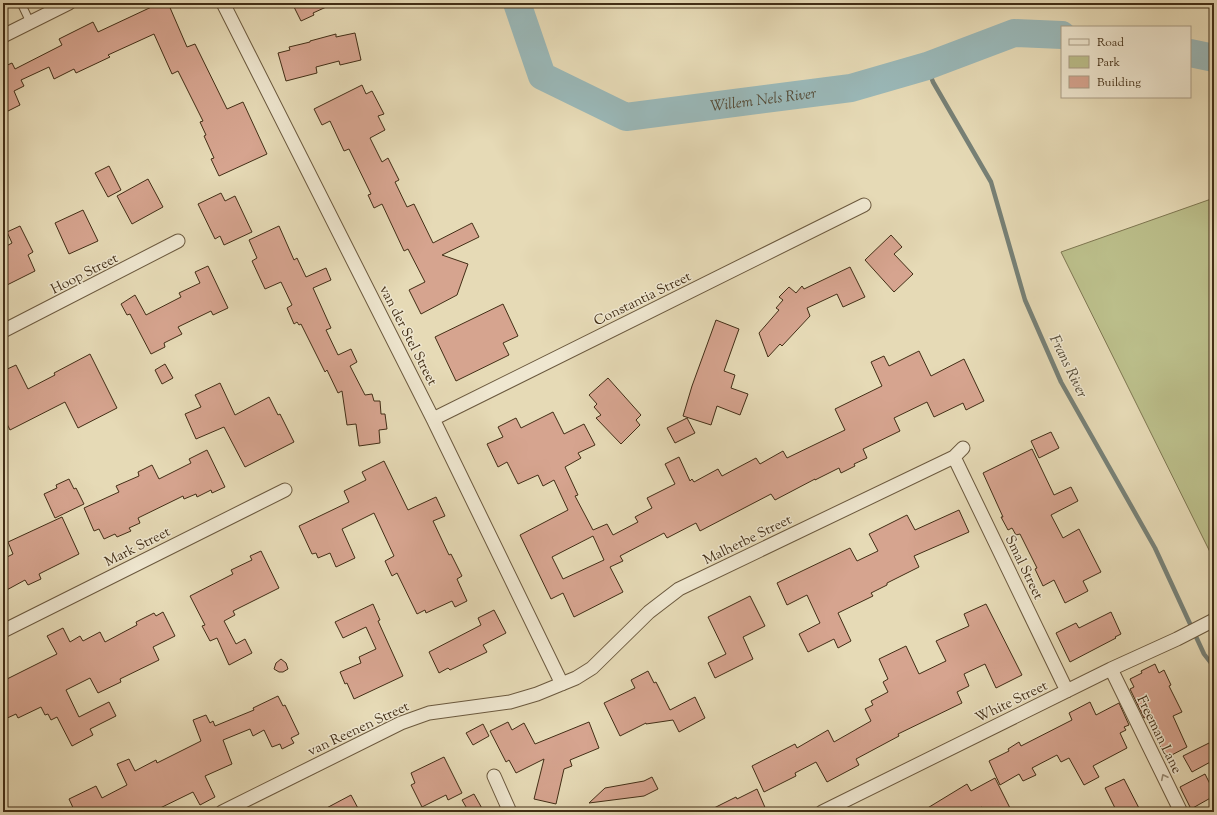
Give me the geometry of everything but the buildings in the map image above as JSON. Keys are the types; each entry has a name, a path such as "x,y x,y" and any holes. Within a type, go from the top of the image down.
{"street":[{"path":"3,36 70,3"},
{"name":"van der Stel Street","path":"223,3 433,420 562,684"},
{"name":"Constantia Street","path":"433,420 864,205"},
{"name":"Hoop Street","path":"3,331 45,311 178,241"},
{"name":"Malherbe Street","path":"562,684 576,678 592,668 649,612 679,589 959,453"},
{"name":"Smal Street","path":"959,453 1067,691"},
{"name":"Mark Street","path":"3,631 285,490"},
{"name":"White Street","path":"822,812 1214,620"},
{"name":"Freeman Lane","path":"1111,670 1181,812"},
{"name":"van Reenen Street","path":"222,812 401,723 429,713 510,702 537,694 562,684"},
{"path":"494,776 510,812"}],"lane":[{"path":"21,3 30,22"}],"green space":[{"path":"1214,198 1214,560 1061,252"}],"waterway":[{"name":"Willem Nels River","path":"517,3 542,76 626,117 851,88 927,66 1014,33 1061,35"},
{"name":"Willem Nels River","path":"1191,53 1214,58"},
{"name":"Frans River","path":"927,66 933,82 991,182 1025,300 1061,382 1155,548 1204,654 1214,667"}]}
